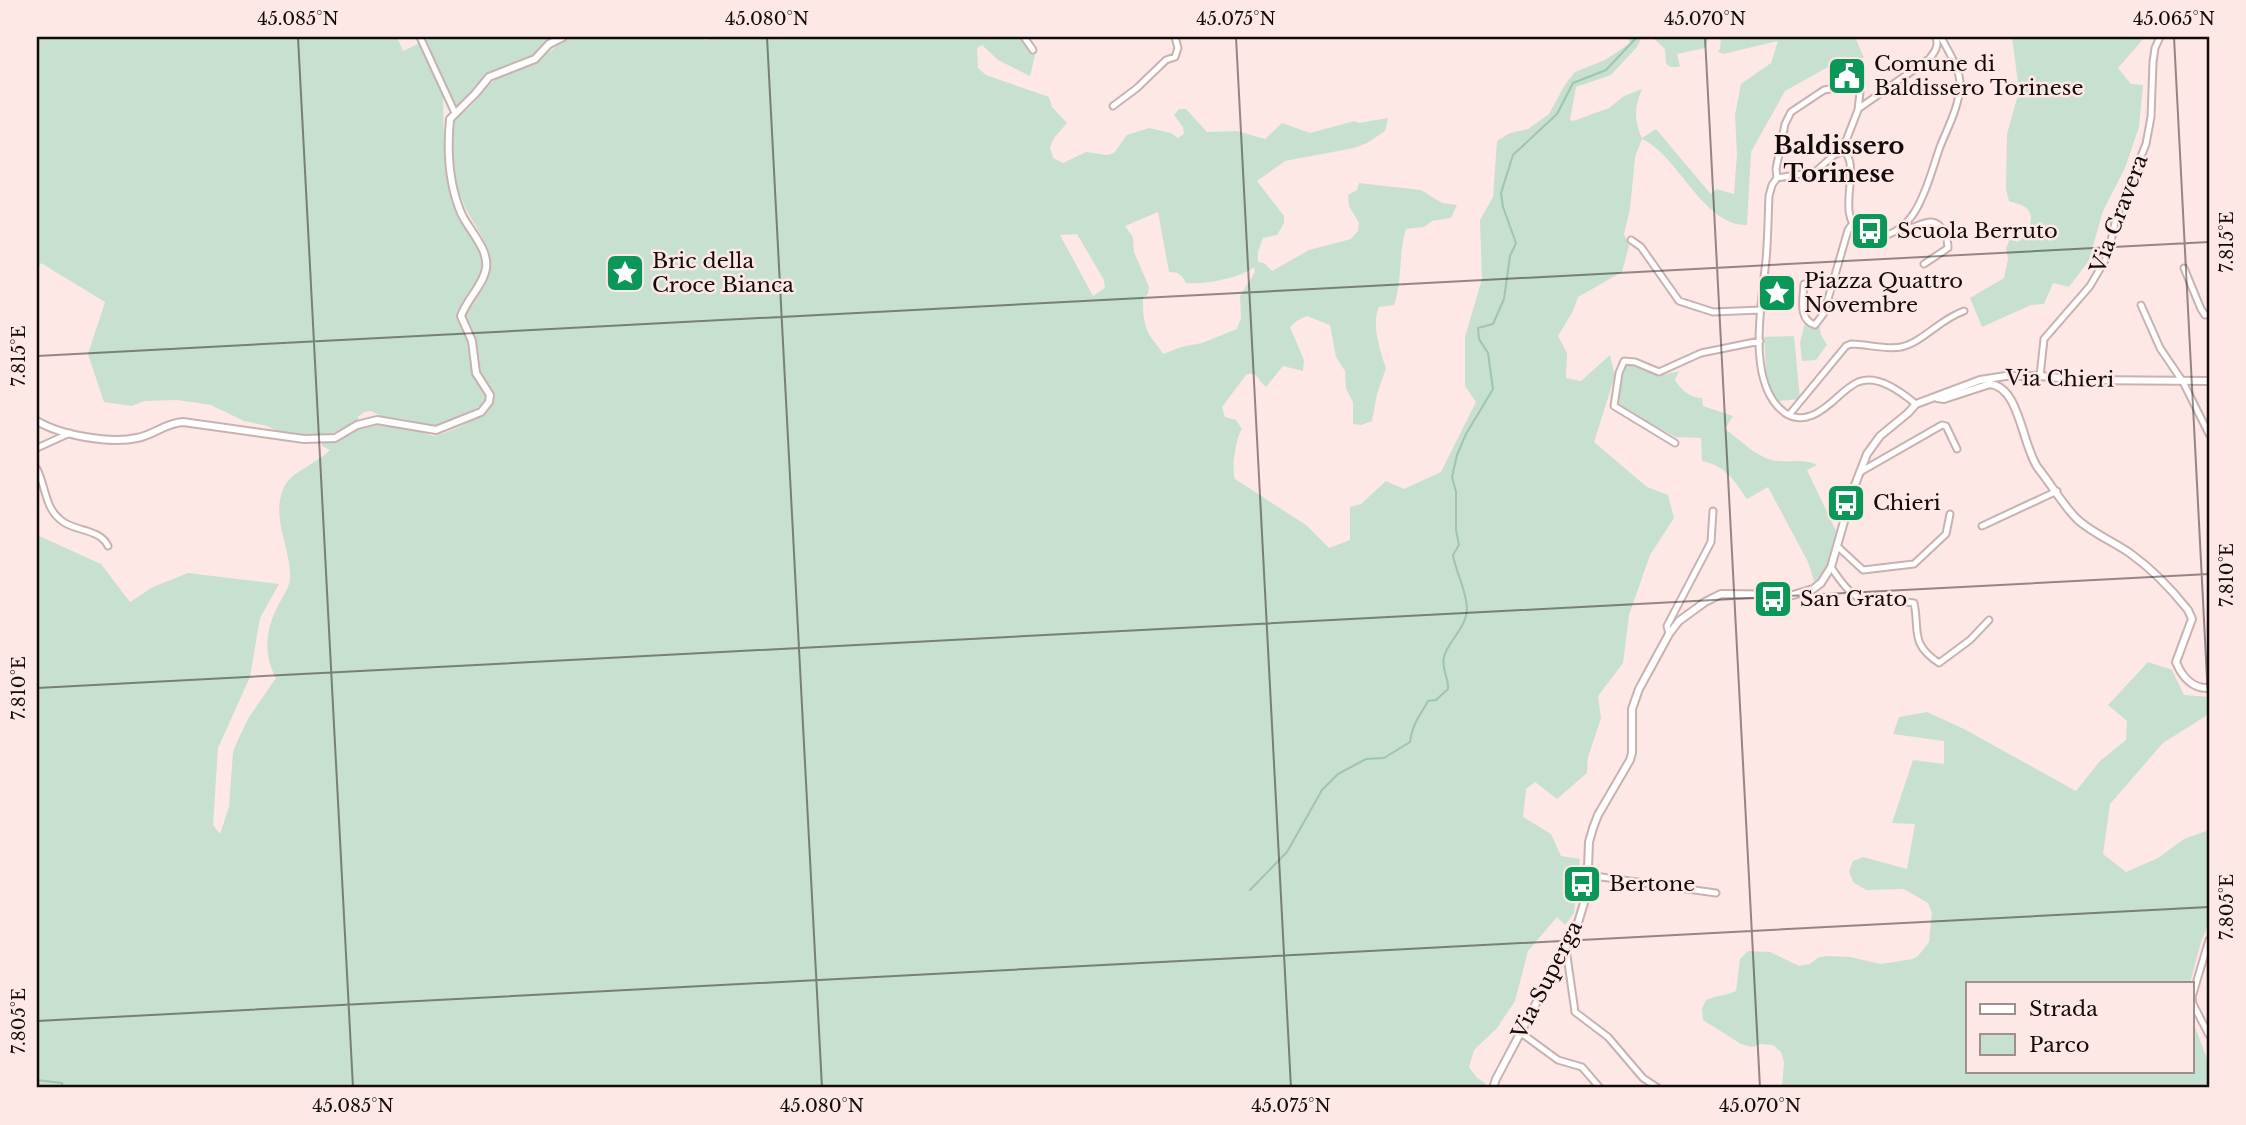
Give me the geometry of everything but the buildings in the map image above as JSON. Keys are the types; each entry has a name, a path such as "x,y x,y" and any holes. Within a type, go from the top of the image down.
{"street":[{"path":"421,37 455,113"},
{"path":"37,421 70,433 100,439 129,439 147,435 169,424 183,422 280,437 325,439 335,438 357,425 377,420 436,430 481,412 489,402 490,395 476,373 472,341 461,316 470,296 485,275 486,257 458,203 447,150 450,119 489,77 536,59 549,44 563,37"},
{"path":"1024,37 1033,50"},
{"path":"1113,106 1138,88 1166,60 1175,57 1178,48 1175,37"},
{"path":"1858,110 1934,53 1938,43 1936,37"},
{"path":"1842,151 1851,162 1849,196 1853,223 1860,232 1870,236 1886,235 1897,230 1916,211 1959,92 1959,76 1941,37"},
{"name":"Via Cravera","path":"2040,376 2044,339 2090,286 2108,255 2116,218 2146,144 2151,117 2153,62 2155,48 2161,37"},
{"path":"1777,178 1815,172 1842,151 1858,110 1860,92 1853,85 1824,90 1791,111 1785,124 1776,169 1777,178 1769,196 1761,310 1762,377 1766,391 1782,411 1802,418 1811,416 1851,386 1865,381 1886,385 1916,404 1880,436 1867,454 1831,567 1842,584 1861,600 1914,603 1916,636 1930,656 1939,663 1970,640 1989,620"},
{"path":"1897,230 1906,231 1931,221 1942,228 1948,248 1924,264"},
{"path":"1804,284 1802,309 1808,322 1812,325 1819,324 1848,230 1853,223"},
{"path":"1631,240 1641,247 1679,301 1713,312 1761,310"},
{"path":"2184,268 2200,309 2205,315 2209,315"},
{"path":"2141,305 2160,348 2183,382 2209,434"},
{"path":"1789,415 1846,345 1900,347 1912,343 1943,320 1964,311"},
{"path":"1675,443 1615,406 1619,373 1624,361 1629,360 1659,372 1701,353 1760,341"},
{"name":"Via Chieri","path":"1916,404 1988,378 2040,376 2078,380 2209,381"},
{"path":"1936,397 1944,399 1990,384 2004,389 2012,402 2036,464 2077,518 2139,560 2188,610 2192,619 2176,663 2193,685 2197,688 2209,688"},
{"path":"1860,472 1942,425 1946,426 1953,446"},
{"path":"37,448 70,433"},
{"path":"37,469 48,506 54,514 72,527 97,534 108,546"},
{"path":"1982,526 2057,491"},
{"path":"1669,634 1667,626 1712,542 1713,512"},
{"path":"1837,546 1863,570 1914,564 1946,534 1950,514"},
{"name":"Via Superga","path":"1493,1088 1577,926 1587,893 1593,828 1632,752 1632,709 1639,689 1669,634 1689,612 1721,594 1799,594 1821,583 1831,567"},
{"path":"1587,875 1716,892"},
{"path":"2194,990 2209,940"},
{"path":"1566,949 1575,1012 1608,1037 1643,1078 1658,1088"},
{"path":"2194,1006 2209,1035"},
{"path":"1521,1033 1558,1060 1582,1067 1600,1088"}],"green space":[{"path":"37,37 397,37 403,51 420,43 443,92 444,145 448,172 464,223 480,251 483,266 462,304 460,319 470,344 473,374 486,396 484,404 435,427 384,417 371,411 364,412 358,417 359,421 326,436 283,434 267,426 244,421 211,405 177,400 144,401 132,406 104,402 88,354 105,302 41,263 37,270"},
{"path":"434,37 556,37 520,64 498,71 462,106 455,107 425,41"},
{"path":"569,37 693,37 706,40 714,37 1023,37 1035,55 1030,76 998,60 982,45 977,48 978,68 986,75 1049,97 1052,107 1067,123 1050,147 1053,158 1063,163 1086,152 1107,155 1114,153 1127,135 1149,128 1171,133 1178,138 1184,134 1183,127 1174,115 1179,109 1186,109 1207,132 1237,131 1265,139 1282,123 1310,133 1354,121 1359,123 1388,118 1385,131 1367,143 1285,161 1257,181 1284,216 1284,223 1277,235 1263,238 1258,252 1258,262 1264,263 1272,271 1309,250 1351,239 1358,231 1359,223 1349,206 1348,195 1357,190 1359,183 1421,190 1442,203 1457,205 1451,218 1432,221 1424,227 1406,229 1394,305 1379,307 1377,314 1377,337 1386,368 1372,421 1361,425 1353,424 1353,402 1346,389 1345,371 1336,357 1330,325 1307,316 1290,327 1304,360 1303,371 1283,366 1266,387 1255,375 1246,375 1222,407 1225,417 1236,420 1242,429 1235,454 1235,479 1306,525 1329,548 1350,540 1350,507 1361,504 1386,481 1404,489 1441,472 1476,402 1465,386 1465,337 1482,279 1480,220 1493,197 1497,141 1510,133 1528,129 1549,114 1575,72 1605,60 1630,43 1628,37 1642,37 1637,47 1611,75 1576,87 1570,120 1609,108 1624,96 1642,89 1636,114 1642,138 1656,129 1711,194 1716,189 1734,194 1737,154 1735,115 1741,84 1771,63 1778,41 1723,54 1718,52 1721,37 1855,37 1864,58 1837,62 1785,91 1751,152 1747,225 1731,222 1717,214 1704,203 1668,160 1642,139 1635,157 1630,209 1624,234 1629,246 1622,272 1578,297 1558,336 1567,353 1566,378 1581,381 1610,355 1615,376 1594,442 1647,487 1668,495 1674,518 1650,555 1629,615 1623,663 1598,696 1601,718 1588,757 1587,773 1557,799 1535,782 1526,789 1523,817 1551,834 1561,856 1580,859 1574,913 1565,925 1557,917 1528,951 1515,1001 1497,1028 1474,1050 1469,1067 1477,1078 1485,1083 1486,1088 37,1088 37,535 101,564 130,602 153,587 188,573 279,584 260,618 250,677 218,748 213,825 220,834 229,807 233,752 249,717 276,678 267,649 275,611 290,581 279,510 284,487 292,477 330,450 322,446 322,442 357,427 371,423 389,424 434,436 470,422 492,403 495,395 478,367 475,338 465,316 485,282 490,269 490,255 459,192 452,160 452,129 454,121 492,82 536,62","holes":["1158,212 1169,272 1180,274 1186,283 1221,280 1254,267 1255,272 1240,296 1241,318 1237,329 1163,354 1145,324 1143,298 1148,294 1149,287 1134,252 1133,237 1125,226","1077,234 1104,280 1105,288 1093,296 1060,235"]},
{"path":"1652,37 1709,37 1705,48 1677,54 1680,67 1670,67 1666,64 1665,49"},
{"path":"2012,37 2145,37 2118,68 2131,84 2143,85 2139,127 2125,168 2103,211 2089,260 2069,287 2053,283 2044,304 2031,305 1982,327 1970,298 2004,278 2008,259 2006,248 2010,239 2018,242 2028,230 2031,220 2025,207 2009,201 2006,189 2007,134 2019,91"},
{"path":"1806,319 1819,324 1827,345 1816,360 1802,361 1800,343"},
{"path":"1794,336 1800,399 1777,401 1767,385 1764,337"},
{"path":"1631,363 1659,376 1679,371 1675,380 1680,387 1690,395 1702,398 1703,406 1733,416 1725,429 1759,455 1778,461 1806,461 1817,465 1807,470 1836,531 1826,567 1815,584 1808,562 1768,487 1747,499 1723,470 1702,461 1701,438 1676,437 1617,403 1624,366"},
{"path":"2148,662 2172,670 2184,695 2209,697 2209,714 2163,743 2110,804 2103,854 2126,872 2158,858 2184,839 2209,830 2209,922 2190,982 1966,982 1966,1072 2194,1072 2194,1024 2209,1064 2209,1088 1782,1088 1784,1062 1781,1052 1773,1045 1761,1044 1752,1047 1741,1044 1703,1020 1702,1009 1706,1000 1736,991 1740,959 1748,951 1770,952 1799,966 1828,956 1850,957 1881,964 1913,959 1929,942 1932,913 1928,903 1904,889 1866,890 1853,882 1849,871 1853,861 1863,857 1907,869 1915,824 1892,823 1913,760 1944,764 1944,741 1893,734 1899,717 1927,712 1964,729 2076,791 2100,761 2126,740 2127,721 2108,705"}],"waterway":[{"path":"1250,890 1287,852 1322,790 1338,774 1366,759 1384,758 1410,742 1414,725 1428,701 1436,700 1448,689 1444,657 1464,622 1467,608 1453,555 1459,545 1456,530 1456,492 1452,477 1466,434 1493,389 1488,353 1479,339 1478,328 1493,324 1504,299 1510,256 1516,243 1503,207 1501,193 1513,155 1557,114 1573,83 1606,70 1637,37"},
{"path":"37,1080 62,1083 63,1088"}],"place":[{"name":"Comune di Baldissero Torinese","path":"1847,76"},
{"name":"Scuola Berruto","path":"1870,231"},
{"name":"Bric della Croce Bianca","path":"625,273"},
{"name":"Piazza Quattro Novembre","path":"1777,293"},
{"name":"Chieri","path":"1846,503"},
{"name":"San Grato","path":"1773,599"},
{"name":"Bertone","path":"1582,884"}],"district":[{"name":"Baldissero Torinese","path":"1839,160"}]}
